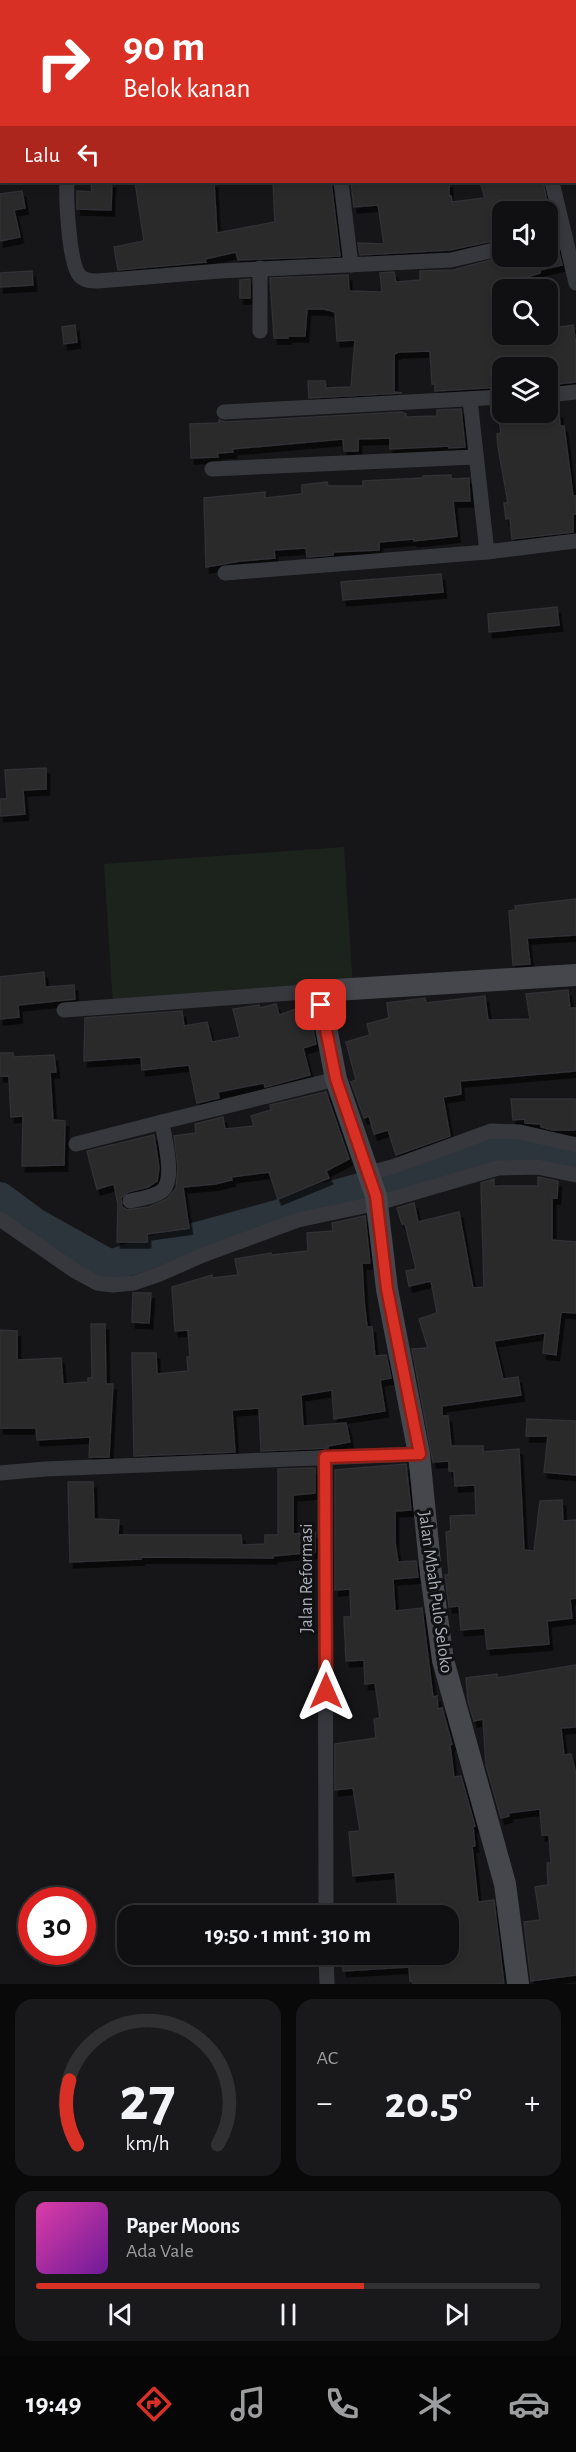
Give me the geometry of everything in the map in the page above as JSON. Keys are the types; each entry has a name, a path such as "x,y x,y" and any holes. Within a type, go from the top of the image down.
{"street":[{"path":"67,183 68,217 74,263 81,277 98,282 260,268 450,260 492,250"},
{"path":"341,183 351,265"},
{"path":"552,183 576,283"},
{"path":"558,234 564,233"},
{"path":"260,268 260,331"},
{"path":"558,394 576,392"},
{"path":"224,412 492,399"},
{"path":"470,400 487,552"},
{"path":"212,469 475,457"},
{"path":"225,573 487,552 576,541"},
{"path":"64,1010 576,975"},
{"name":"Jalan Mbah Pulo Seloko","path":"319,991 336,1079 374,1188 387,1289 420,1454 431,1574 443,1660 505,1884 518,1984"},
{"path":"76,1144 336,1079"},
{"path":"130,1201 157,1194 164,1189 168,1181 169,1170 162,1122"},
{"path":"374,1188 392,1167 491,1131 520,1132 576,1145"},
{"path":"0,1219 75,1270 98,1283 113,1285 134,1283 160,1274 202,1254 298,1220 374,1188 498,1168 537,1167 576,1175"},
{"path":"0,1473 420,1454"},
{"name":"Jalan Reformasi","path":"325,1457 326,1905"},
{"path":"326,1965 327,1984"}],"shaded area":[{"path":"344,847 353,988 113,1005 104,864"}],"building":[{"path":"91,183 112,183 111,210 77,209 77,191 92,192"},
{"path":"135,183 214,183 217,233 275,222 273,183 331,183 340,256 238,260 236,252 205,259 206,262 118,270 114,247 144,241"},
{"path":"351,183 449,183 449,196 452,202 485,198 481,185 488,183 543,183 547,201 492,201 492,241 450,250 360,255 358,243 384,244 378,205 354,207"},
{"path":"22,191 25,208 14,210 20,237 0,241 0,194"},
{"path":"558,249 562,265 558,266"},
{"path":"492,260 492,267 553,267 521,279 492,279 492,345 558,345 558,327 573,325 576,344 576,382 558,384 558,357 492,357 492,388 435,391 435,384 432,384 430,351 399,352 394,354 394,392 402,393 309,398 308,381 325,381 326,388 351,387 355,340 337,341 335,312 324,309 307,309 305,336 274,338 270,278 348,275 349,291 382,292 380,273 394,272 396,282 420,280 420,271 453,270"},
{"path":"32,271 33,285 0,287 0,273"},
{"path":"250,279 250,298 240,298 240,280"},
{"path":"75,325 77,342 64,344 62,327"},
{"path":"461,409 465,447 390,449 390,438 358,439 358,451 344,451 343,439 232,449 233,452 217,453 218,457 191,458 190,424 219,423 219,420 225,422 402,412 406,414 406,417 437,416 437,410"},
{"path":"559,412 560,426 564,426 573,496 576,496 573,532 512,539 510,518 506,519 504,503 508,503 498,447 497,434 501,433 500,423 558,423"},
{"path":"451,475 451,479 469,478 470,501 453,501 457,536 379,542 379,550 333,552 333,555 307,557 306,548 274,550 275,558 206,567 204,498 265,492 265,498 302,494 302,485 327,482 328,486 363,486 363,481"},
{"path":"441,574 443,592 343,600 341,582"},
{"path":"557,607 559,625 489,632 488,614"},
{"path":"46,768 46,789 23,790 25,814 0,816 0,799 7,799 5,770"},
{"path":"576,899 576,935 527,938 530,964 513,965 509,911 516,910 515,906"},
{"path":"44,972 45,987 74,985 75,999 18,1005 19,1017 0,1019 0,977"},
{"path":"568,990 570,1008 576,1008 576,1071 460,1081 461,1094 443,1097 450,1136 396,1155 388,1130 374,1134 369,1116 364,1118 351,1082 356,1080 346,1042 370,1035 367,1024 389,1018 387,1003 425,998 426,1003 485,996 488,1020 530,1019 526,994"},
{"path":"276,1004 279,1015 308,1005 316,1044 303,1048 310,1075 265,1087 264,1083 218,1092 219,1098 197,1103 189,1065 142,1070 141,1057 84,1061 85,1018 182,1011 184,1026 207,1022 212,1042 240,1037 233,1009 259,1005 260,1008"},
{"path":"0,1053 13,1053 13,1057 54,1055 56,1072 50,1072 53,1120 65,1121 64,1165 22,1166 23,1116 11,1117 9,1076 0,1076"},
{"path":"326,1092 349,1159 326,1171 329,1178 278,1199 269,1172 231,1177 232,1180 215,1184 183,1187 189,1228 147,1234 147,1242 117,1242 118,1204 114,1184 97,1189 87,1151 154,1135 159,1168 157,1181 148,1187 128,1192 121,1198 122,1207 127,1210 149,1207 167,1199 176,1188 178,1167 174,1136 196,1133 195,1124 223,1117 225,1129 254,1126 251,1116 271,1110 270,1105"},
{"path":"511,1099 575,1099 575,1130 553,1130 541,1127 541,1124 525,1123 525,1119 513,1120"},
{"path":"538,1177 558,1181 557,1198 552,1198 552,1240 576,1242 576,1313 561,1312 556,1355 543,1353 545,1333 494,1341 503,1379 518,1377 521,1395 442,1406 442,1416 448,1416 451,1446 483,1446 483,1452 519,1449 524,1550 534,1551 540,1501 562,1500 563,1521 576,1520 576,1598 570,1599 572,1618 547,1621 549,1644 487,1649 485,1628 461,1630 459,1606 449,1607 445,1575 449,1575 446,1532 451,1531 450,1516 476,1515 475,1485 455,1486 454,1471 449,1471 449,1461 433,1462 412,1349 428,1348 419,1319 437,1313 431,1281 409,1286 406,1271 416,1269 405,1224 402,1224 397,1208 414,1203 418,1222 459,1212 473,1288 484,1287 481,1183 494,1179 494,1186 538,1186"},
{"path":"365,1216 370,1263 362,1263 364,1300 367,1327 372,1327 375,1356 386,1355 391,1378 380,1380 385,1411 334,1419 332,1390 301,1395 303,1426 346,1423 350,1442 328,1446 328,1448 261,1451 259,1408 232,1410 235,1452 134,1456 132,1353 156,1353 157,1374 188,1371 187,1357 190,1357 188,1330 175,1331 172,1287 212,1275 212,1278 238,1275 235,1259 271,1253 272,1255 308,1251 307,1233 333,1231 332,1223"},
{"path":"133,1293 151,1293 149,1323 132,1322"},
{"path":"91,1324 105,1324 106,1384 113,1384 109,1457 89,1457 90,1437 37,1440 36,1428 0,1428 0,1330 17,1331 17,1360 61,1358 63,1384 88,1382 88,1378 92,1378"},
{"path":"527,1419 576,1421 576,1475 544,1472 548,1436 526,1436"},
{"path":"406,1464 411,1510 395,1511 395,1542 398,1562 416,1561 418,1577 393,1579 395,1611 422,1608 433,1697 437,1696 438,1709 442,1708 452,1744 450,1745 454,1777 461,1776 475,1826 473,1827 475,1846 472,1846 478,1902 494,1900 504,1984 413,1984 410,1981 409,1967 343,1971 342,1965 459,1965 459,1905 398,1905 395,1872 353,1876 349,1832 360,1831 353,1788 335,1790 335,1744 376,1738 374,1719 380,1718 375,1683 365,1684 364,1660 346,1661 344,1617 351,1617 350,1589 335,1590 335,1470"},
{"path":"315,1468 315,1493 293,1495 293,1534 315,1532 315,1552 273,1556 273,1558 141,1557 141,1559 70,1562 68,1482 93,1482 94,1519 119,1520 118,1535 241,1535 242,1545 265,1544 265,1535 278,1535 278,1469"},
{"path":"576,1665 576,1727 561,1728 564,1755 571,1754 576,1774 576,1975 531,1981 524,1922 540,1920 535,1887 548,1885 547,1863 551,1863 549,1835 542,1835 540,1809 508,1813 509,1816 501,1818 486,1765 483,1719 474,1721 468,1701 466,1678 497,1674 497,1678"}],"waterway":[{"path":"0,1198 35,1224 110,1266 183,1242 281,1215 324,1199 506,1149 576,1156"}],"route":[{"path":"321,1005 336,1079 378,1203 387,1289 420,1454 325,1457 326,1691"}]}
